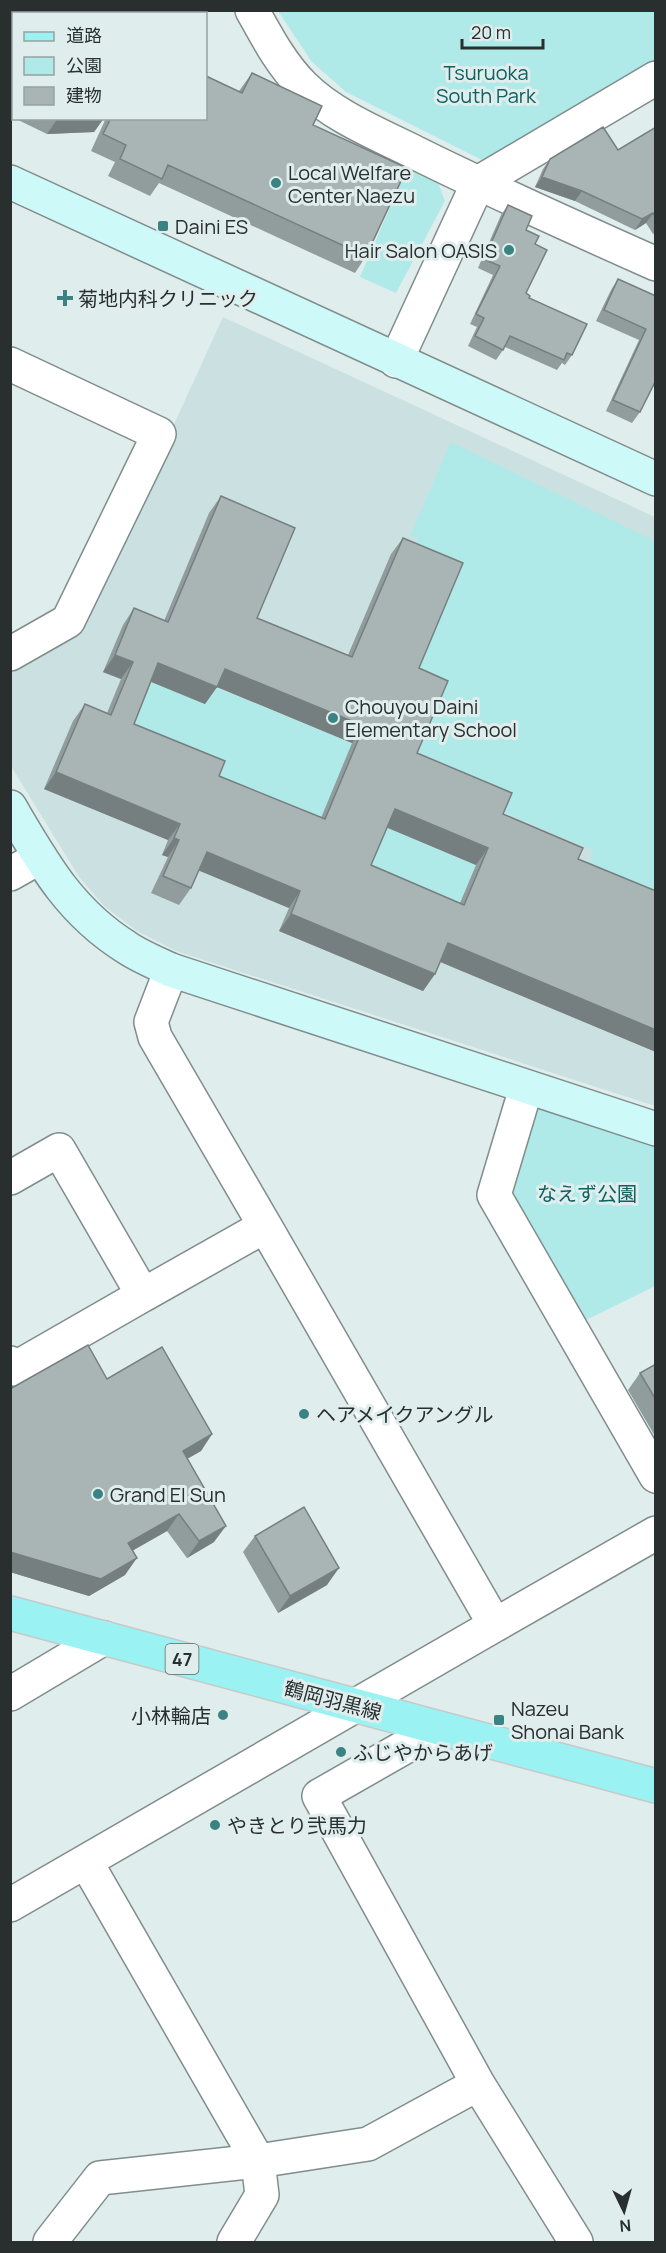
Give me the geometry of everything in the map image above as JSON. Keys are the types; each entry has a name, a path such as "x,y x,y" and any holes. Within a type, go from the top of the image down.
{"main road":[{"name":"鶴岡羽黒線","path":"10,1613 656,1786"}],"street":[{"path":"252,10 282,62 304,87 364,127 478,183 656,264"},
{"path":"396,361 478,183 656,78"},
{"path":"10,182 656,479"},
{"path":"10,364 159,434 68,621 10,654"},
{"path":"10,807 62,891 90,921 127,948 171,970 525,1088 656,1129"},
{"path":"10,874 40,857"},
{"path":"171,970 151,1022 155,1037 495,1625"},
{"path":"525,1088 494,1196 656,1476"},
{"path":"10,1178 59,1150 143,1296"},
{"path":"10,1363 14,1370 265,1226"},
{"path":"10,1905 353,1705 656,1533"},
{"path":"10,1694 104,1638"},
{"path":"438,1728 319,1796 478,2084 576,2242"},
{"path":"86,1862 258,2161 262,2195 234,2242"},
{"path":"50,2242 100,2178 258,2161 368,2144 478,2084"}],"shaded area":[{"name":"Chouyou Daini Elementary School","path":"223,317 655,517 655,1106 176,951 137,931 104,906 79,877 11,766 11,670 80,630"}],"green space":[{"name":"Tsuruoka South Park","path":"278,11 655,11 655,68 490,164 346,92 312,62"},
{"path":"407,168 437,180 445,201 396,293 360,277"},
{"path":"451,442 655,541 655,913 580,881 594,851 405,770 407,561 419,538 410,536"},
{"path":"147,680 213,686 352,743 343,848 122,741"},
{"path":"383,826 476,865 452,921 359,882"},
{"name":"なえず公園","path":"532,1101 655,1146 655,1286 582,1322 505,1190"}],"building":[{"path":"10,10 77,10 76,12 12,12 12,96 10,95"},
{"name":"Local Welfare Center Naezu","path":"252,73 322,106 313,125 407,168 366,256 168,165 162,179 120,159 126,145 103,134 110,120 207,120 207,76 242,93"},
{"path":"603,127 618,150 656,127 656,217 653,213 642,219 582,191 542,177 550,159"},
{"path":"508,205 532,216 526,230 539,236 535,244 547,250 526,293 530,296 529,298 587,324 572,355 567,353 564,360 510,336 503,350 475,336 484,318 476,314 500,266 484,259"},
{"path":"618,279 656,296 656,380 640,412 613,400 646,329 604,310"},
{"path":"221,496 295,528 257,618 352,657 403,538 463,563 419,668 448,681 417,753 512,793 503,814 583,848 578,859 656,891 656,1030 448,943 435,974 291,914 300,891 207,852 191,888 163,876 179,840 174,838 180,824 56,772 85,704 111,715 133,662 115,655 134,608 168,622","holes":["158,663 217,687 225,669 364,726 325,819 219,776 225,761 134,724","395,809 488,848 464,905 371,865"]},
{"name":"Grand El Sun","path":"88,1345 107,1379 162,1347 212,1434 183,1451 226,1526 199,1541 179,1514 128,1543 137,1558 101,1579 10,1552 10,1389"},
{"path":"656,1364 656,1400 640,1373"},
{"path":"304,1507 339,1568 290,1596 255,1536"}],"place":[{"name":"Local Welfare Center Naezu","path":"276,183"},
{"name":"Daini ES","path":"163,226"},
{"name":"Hair Salon OASIS","path":"509,250"},
{"name":"菊地内科クリニック","path":"65,298"},
{"name":"Chouyou Daini Elementary School","path":"333,718"},
{"name":"ヘアメイクアングル","path":"304,1414"},
{"name":"Grand El Sun","path":"98,1494"},
{"name":"小林輪店","path":"223,1715"},
{"name":"Nazeu Shonai Bank","path":"499,1720"},
{"name":"ふじやからあげ","path":"341,1752"},
{"name":"やきとり弐馬力","path":"215,1825"}]}
